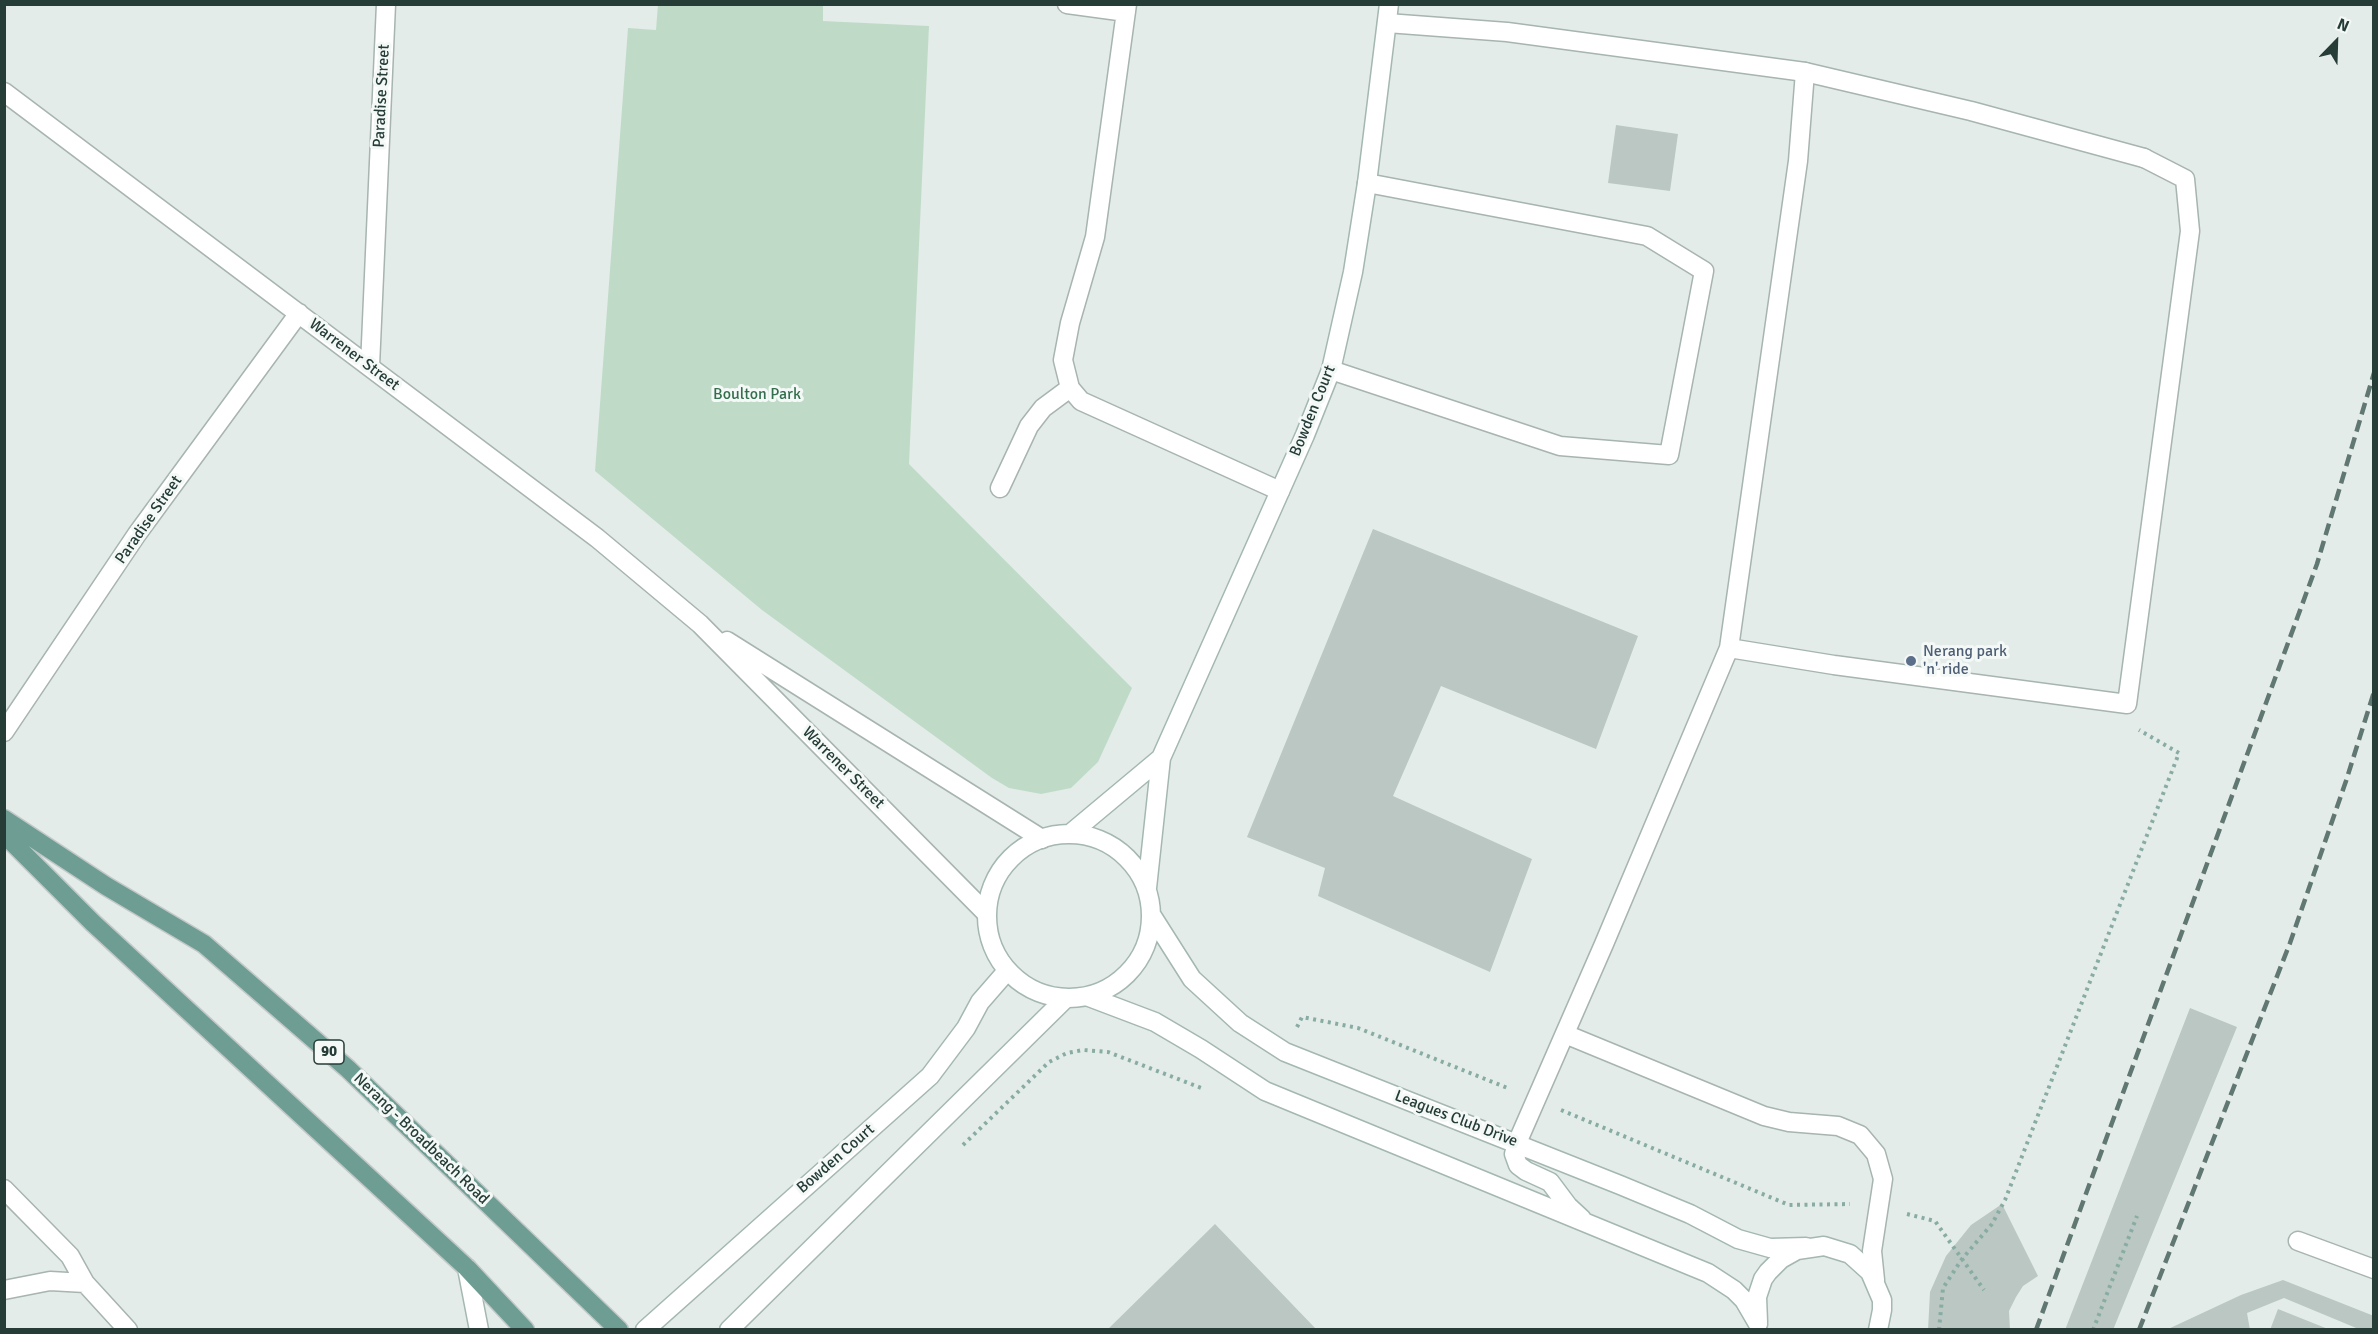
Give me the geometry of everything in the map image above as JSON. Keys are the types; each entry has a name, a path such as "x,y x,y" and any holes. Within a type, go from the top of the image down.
{"main road":[{"name":"Nerang - Broadbeach Road","path":"4,819 106,886 204,944 348,1069 619,1329"},
{"path":"4,834 93,923 467,1268 525,1329"}],"street":[{"name":"Paradise Street","path":"370,366 386,4"},
{"path":"1067,4 1126,8 1095,237 1070,323 1063,360 1071,388 1081,401 1280,491"},
{"name":"Bowden Court","path":"1147,888 1161,758 1280,491 1331,370 1353,272 1367,183 1389,4"},
{"path":"1387,23 1507,32 1806,72 1971,111 2144,158 2185,179 2190,231 2127,704 1834,665 1729,648"},
{"path":"1600,1228 1577,1214 1550,1182 1522,1169 1514,1157 1516,1143 1604,944 1729,648 1798,161 1806,72"},
{"name":"Warrener Street","path":"4,92 597,537 700,624 986,913"},
{"path":"1331,370 1560,446 1669,455 1704,271 1647,236 1367,183"},
{"name":"Paradise Street","path":"4,732 137,534 299,313"},
{"path":"1000,488 1029,426 1043,408 1071,388"},
{"name":"Warrener Street","path":"700,624 1042,839"},
{"name":"Bowden Court","path":"1070,834 1161,758"},
{"path":"1070,834 1090,837 1121,852 1140,873 1147,888 1152,916 1148,944 1136,965 1115,985 1089,997 1065,999 1036,992 1007,971 992,946 986,913 993,885 1004,865 1026,846 1042,839 1070,834"},
{"name":"Leagues Club Drive","path":"1152,916 1192,979 1240,1023 1285,1052 1690,1214 1751,1244 1780,1248 1824,1246 1842,1250 1864,1265 1875,1280"},
{"name":"Bowden Court","path":"645,1329 930,1076 966,1028 980,1002 1007,971"},
{"path":"1089,997 1155,1022 1202,1048 1265,1091 1715,1277 1744,1300 1759,1327"},
{"path":"729,1329 1065,999"},
{"path":"1565,1034 1764,1116 1789,1122 1828,1124 1852,1130 1866,1140 1880,1162 1883,1184 1872,1251 1875,1280 1882,1310 1878,1329"},
{"path":"4,1189 70,1256 85,1283 128,1329"},
{"path":"2298,1241 2373,1269"},
{"path":"1759,1327 1756,1306 1763,1279 1781,1259 1806,1248"},
{"path":"467,1268 479,1329"},
{"path":"4,1290 50,1281 85,1283"}],"path":[{"path":"1939,1329 1943,1288 1962,1259 1992,1224 2005,1200 2179,753 2134,727"},
{"path":"1879,1208 1935,1221 1984,1290"},
{"path":"2093,1329 2137,1216"}],"green space":[{"name":"Boulton Park","path":"658,4 823,5 823,21 929,26 909,464 1132,688 1098,762 1071,788 1041,794 1009,788 992,778 762,610 595,471 628,28 656,30"}],"building":[{"path":"1616,125 1678,134 1670,191 1608,183"},
{"path":"1373,529 1638,636 1596,749 1441,686 1393,796 1532,859 1490,972 1318,896 1325,868 1247,837"},
{"path":"2190,1008 2237,1027 2113,1330 2065,1330"},
{"path":"2002,1204 2038,1276 2023,1286 2016,1297 2009,1311 2010,1330 1928,1330 1930,1292 1946,1256 1971,1225"},
{"path":"1215,1224 1317,1330 1107,1330"},
{"path":"2283,1280 2374,1316 2374,1330 2361,1330 2284,1298 2247,1313 2250,1330 2166,1330 2241,1295"},
{"path":"2278,1309 2328,1329 2328,1330 2270,1330"}],"railway":[{"path":"2036,1330 2317,564 2374,373"},
{"path":"2139,1330 2290,943 2374,692"}],"place":[{"name":"Nerang park 'n' ride","path":"1911,661"}]}
